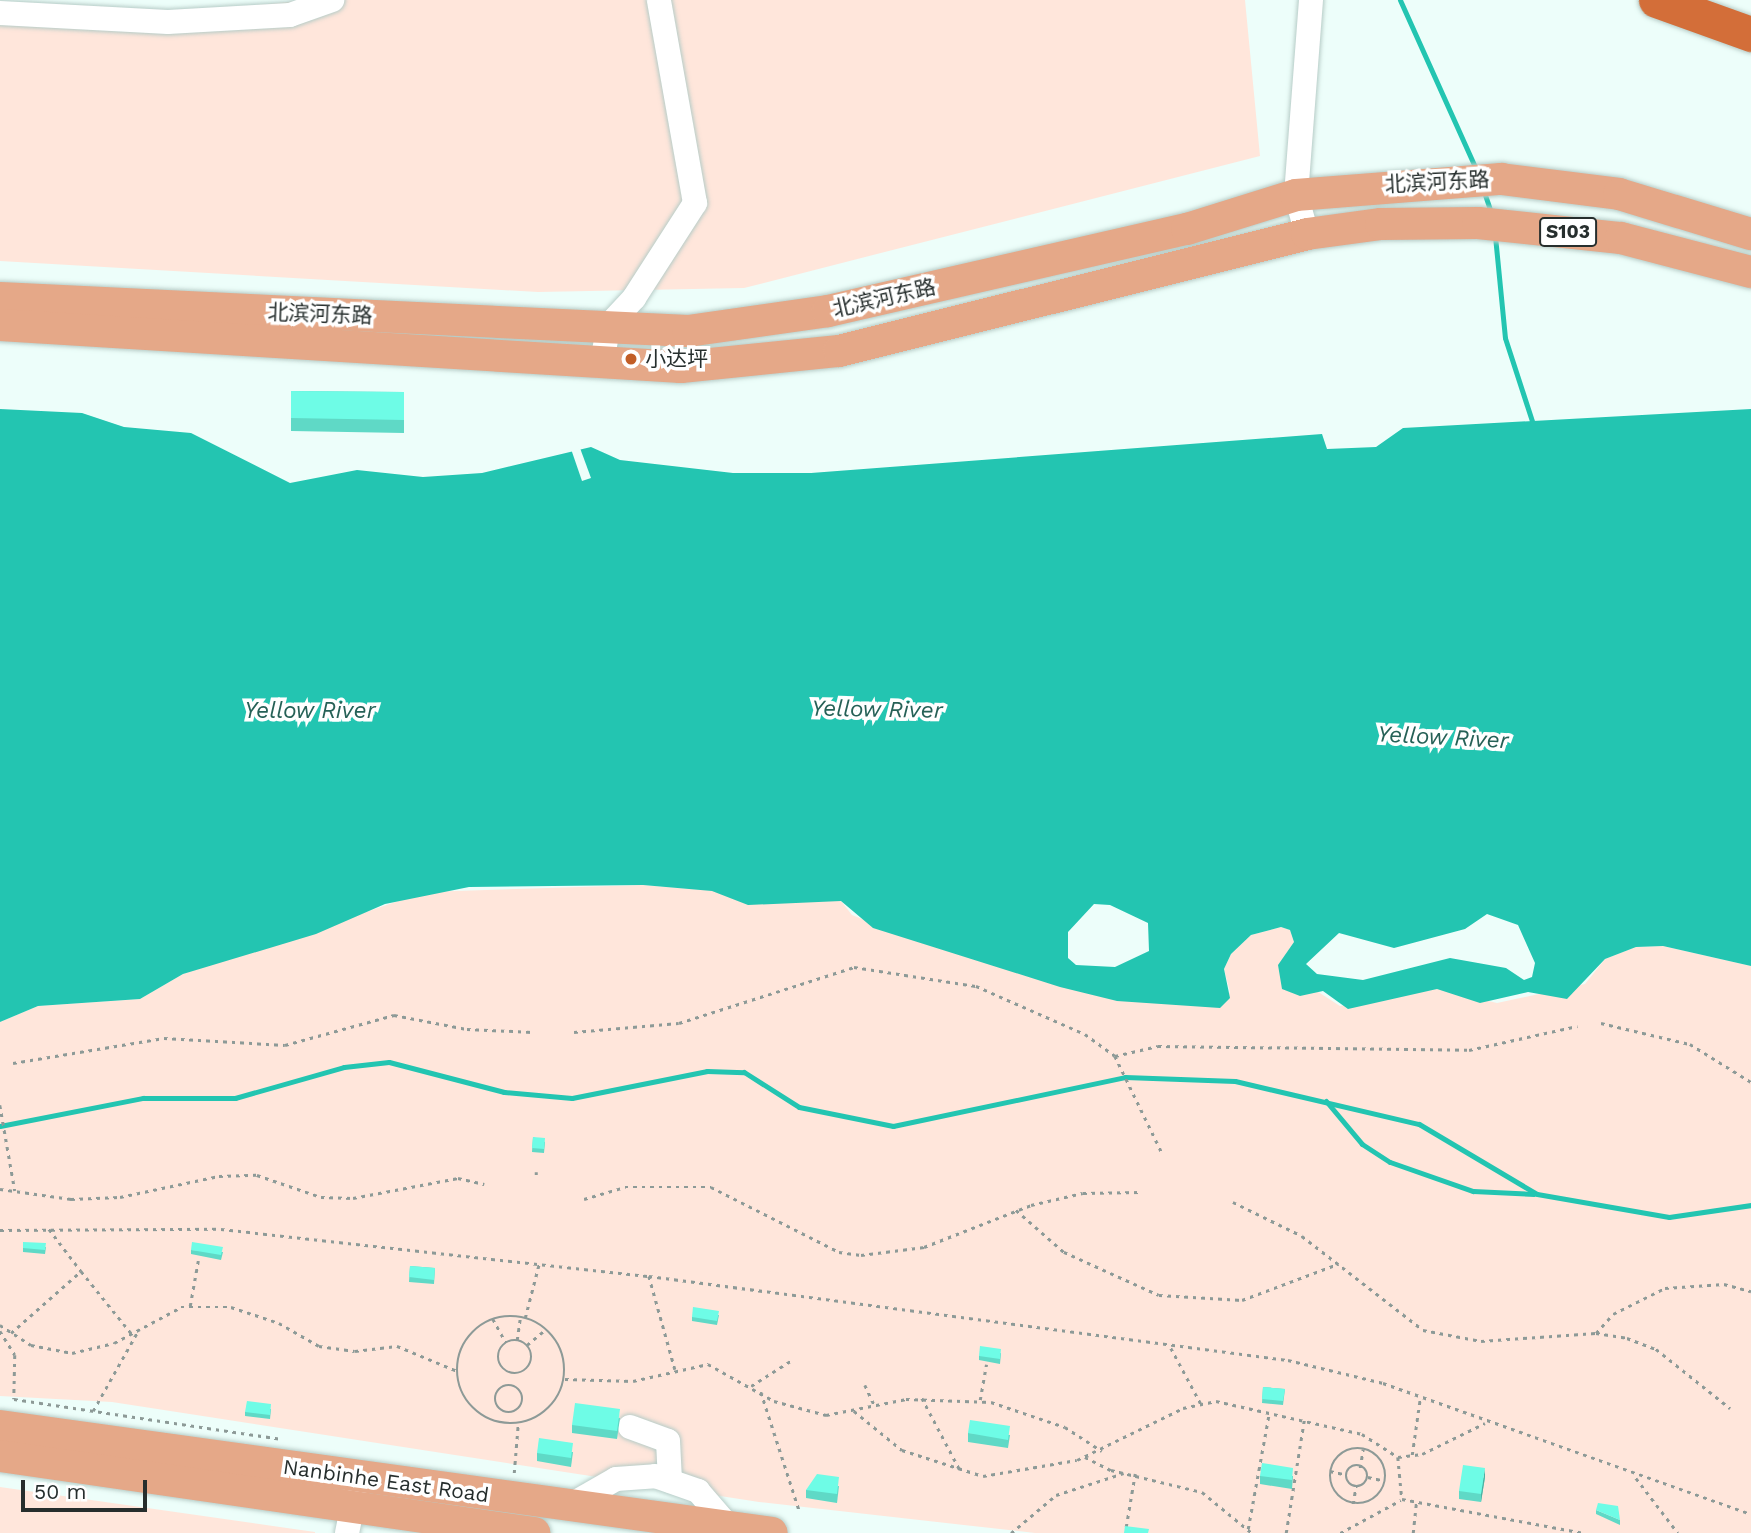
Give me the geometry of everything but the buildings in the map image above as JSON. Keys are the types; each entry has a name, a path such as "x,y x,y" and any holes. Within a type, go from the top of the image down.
{"highway":[{"path":"1656,0 1751,34"},
{"path":"1727,0 1751,9"}],"main road":[{"name":"北滨河东路","path":"0,298 609,325 688,331 828,311 1187,229 1296,195 1389,183 1501,178 1619,194 1751,234"},
{"name":"北滨河东路","path":"0,325 601,366 722,366 839,351 1307,234 1381,224 1478,223 1621,238 1751,272"},
{"name":"Nanbinhe East Road","path":"0,1426 352,1506 569,1506 772,1533"},
{"name":"Nanbinhe East Road","path":"0,1456 534,1533"}],"street":[{"path":"0,13 168,22 290,15 332,0"},
{"path":"601,366 609,325 634,298 695,203 659,0"},
{"path":"1307,234 1296,195 1311,0"},
{"path":"630,1427 668,1441 670,1481"},
{"path":"569,1506 616,1479 670,1481 698,1491 729,1527"}],"path":[{"path":"574,1032 679,1023 854,967 883,968 976,986 1085,1034 1115,1056 1162,1153"},
{"path":"13,1063 164,1038 285,1045 394,1015 467,1030 532,1032"},
{"path":"1601,1023 1690,1044 1751,1082"},
{"path":"1115,1056 1158,1046 1469,1050 1577,1026"},
{"path":"0,1105 15,1192"},
{"path":"0,1189 120,1197 219,1176 257,1175 321,1197 353,1198 457,1178 484,1184"},
{"path":"584,1199 625,1187 711,1187 839,1252 861,1255 924,1247 1016,1210 1083,1193 1140,1192"},
{"path":"1233,1202 1302,1236 1423,1330 1481,1340 1596,1333 1656,1349 1730,1408"},
{"path":"1016,1210 1064,1252 1159,1294 1242,1300 1338,1264"},
{"path":"48,1229 131,1333"},
{"path":"0,1230 221,1229 649,1276 1171,1347 1288,1360 1420,1398 1636,1478 1751,1514"},
{"path":"190,1307 198,1261"},
{"path":"517,1340 539,1264"},
{"path":"11,1333 81,1270"},
{"path":"649,1276 675,1369"},
{"path":"1596,1333 1613,1314 1665,1288 1724,1284 1751,1291"},
{"path":"0,1325 31,1345 72,1353 131,1333 190,1307 231,1307 279,1323 319,1346 355,1351 397,1346 457,1371"},
{"path":"522,1318 546,1328 558,1343 565,1379 549,1409 518,1424 506,1424 471,1407 457,1371 464,1342 493,1319 522,1318"},
{"path":"493,1319 506,1342"},
{"path":"93,1411 142,1326"},
{"path":"527,1345 546,1328"},
{"path":"0,1331 15,1355 14,1399 296,1441"},
{"path":"506,1342 517,1340 527,1345"},
{"path":"506,1342 498,1362 513,1374"},
{"path":"513,1374 529,1366 527,1345"},
{"path":"1171,1347 1201,1404"},
{"path":"751,1386 792,1360"},
{"path":"565,1379 633,1381 675,1369 708,1364 804,1411 854,1411 922,1398 980,1401 1065,1427 1102,1451"},
{"path":"980,1401 986,1366"},
{"path":"506,1424 508,1413 523,1403 511,1385 513,1374"},
{"path":"508,1413 495,1396 511,1385"},
{"path":"866,1385 875,1406"},
{"path":"761,1392 799,1510"},
{"path":"922,1398 961,1472"},
{"path":"1412,1455 1420,1398"},
{"path":"854,1411 902,1450 961,1472 1012,1475 1102,1451 1201,1404 1216,1401 1362,1434 1398,1457 1412,1455 1485,1423"},
{"path":"1248,1529 1269,1412"},
{"path":"1286,1533 1304,1420"},
{"path":"500,1471 513,1473 518,1424"},
{"path":"1360,1468 1363,1449"},
{"path":"1363,1449 1383,1462 1386,1481 1370,1502 1353,1504 1333,1488 1331,1471 1340,1454 1363,1449"},
{"path":"1085,1457 1127,1472 1202,1492 1252,1533"},
{"path":"1398,1457 1402,1499"},
{"path":"1348,1466 1369,1469 1367,1487 1346,1484 1347,1475 1348,1466"},
{"path":"1331,1471 1347,1475"},
{"path":"1012,1533 1056,1496 1127,1472"},
{"path":"1126,1527 1135,1474"},
{"path":"1368,1477 1386,1481"},
{"path":"1636,1478 1678,1533"},
{"path":"1353,1504 1356,1485"},
{"path":"1340,1533 1402,1499 1583,1533"},
{"path":"1413,1533 1416,1502"}],"shaded area":[{"path":"308,0 1245,0 1260,156 744,288 538,292 0,261 0,19 119,18"},
{"path":"643,885 841,901 852,915 923,943 1220,1008 1230,992 1224,969 1231,954 1251,935 1281,927 1290,930 1294,942 1278,966 1340,1006 1437,989 1497,1003 1585,984 1605,959 1636,947 1663,946 1751,966 1751,1533 1035,1533 759,1502 112,1402 0,1396 0,1022 38,1006 140,999 183,974 425,892"},
{"path":"0,1487 315,1532 315,1533 0,1533"}],"water":[{"name":"Yellow River","path":"0,409 82,413 124,427 191,433 290,483 357,470 423,477 482,473 591,447 620,460 733,473 811,473 1322,434 1327,449 1376,447 1403,428 1751,409 1751,966 1663,946 1636,947 1605,959 1567,999 1528,992 1480,1003 1437,989 1348,1009 1323,991 1300,996 1282,989 1278,965 1294,942 1290,930 1281,927 1251,935 1231,954 1224,969 1230,998 1220,1008 1117,1001 1060,987 873,928 841,901 748,905 712,891 643,885 469,887 385,904 316,934 183,974 140,999 38,1006 0,1022","holes":["1094,904 1110,905 1148,923 1149,951 1115,967 1076,965 1068,958 1068,932","1487,914 1518,925 1535,963 1532,977 1524,980 1506,968 1450,958 1363,980 1317,974 1306,964 1339,933 1394,948 1465,929"]}],"pier":[{"path":"580,448 591,478 582,481 571,449"}],"waterway":[{"path":"1400,0 1476,169"},
{"path":"1484,192 1491,212"},
{"path":"1495,236 1505,338 1533,424"},
{"path":"0,1126 143,1098 235,1098 344,1067 389,1062 504,1092 572,1098 707,1071 744,1072 799,1107 893,1126 1125,1077 1235,1081 1419,1124 1537,1194 1669,1217 1751,1205"},
{"path":"1326,1101 1362,1144 1390,1162 1473,1191 1534,1194"}],"place":[{"name":"小达坪","path":"631,359"}]}
